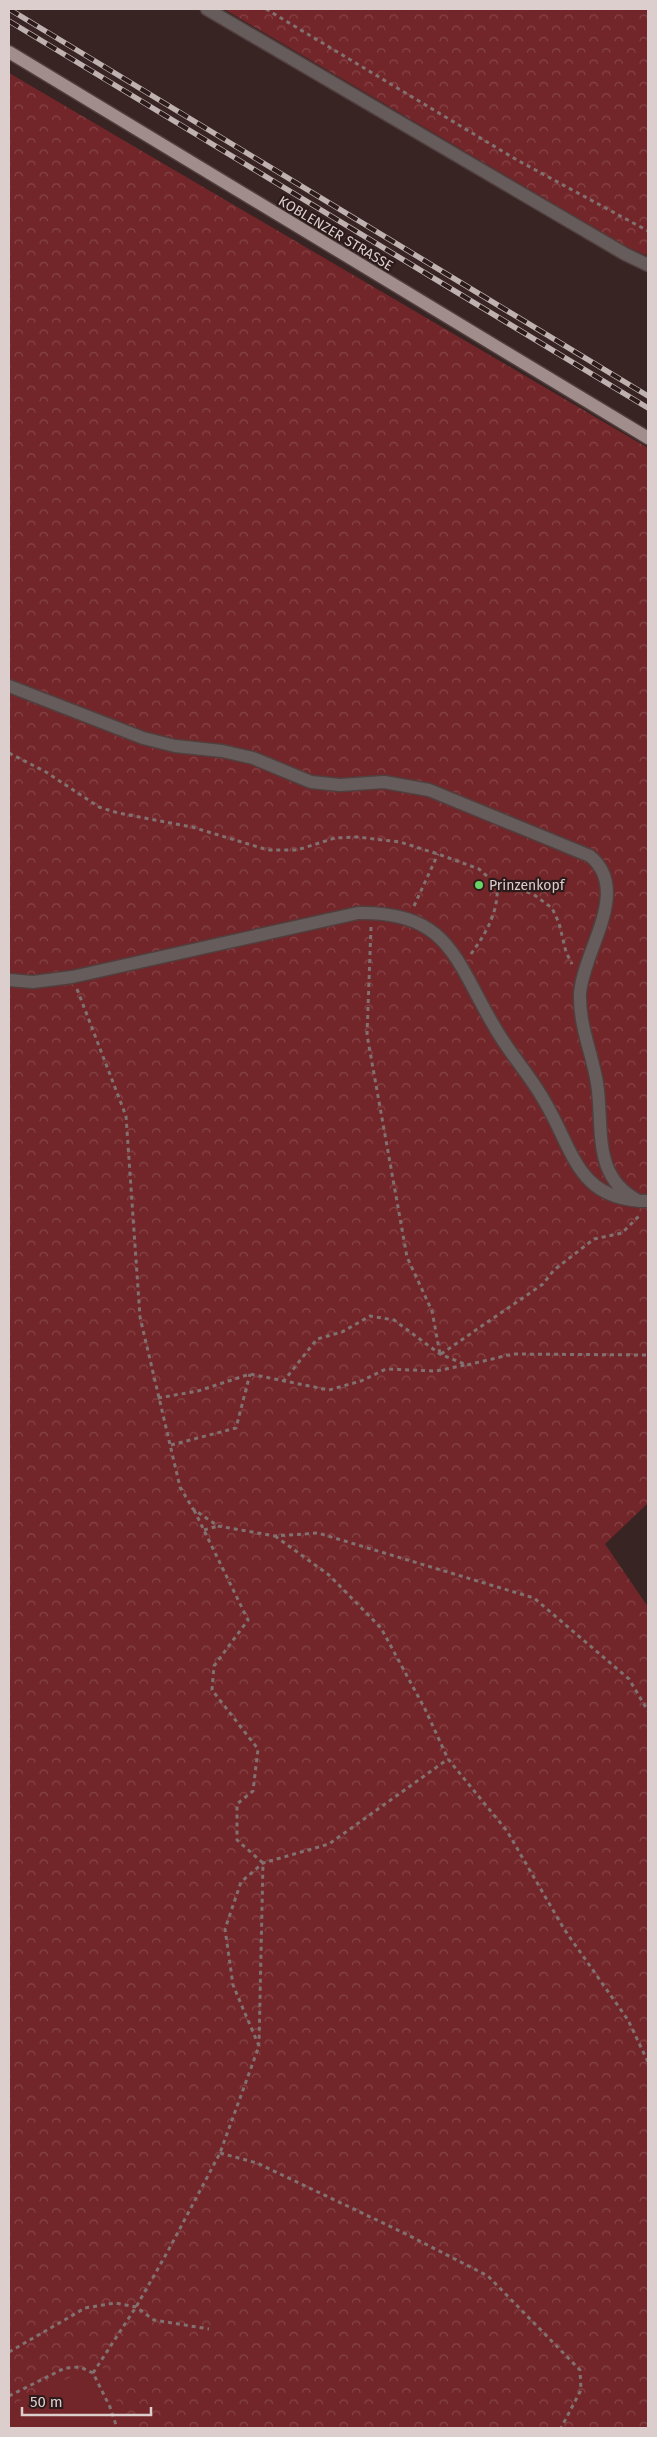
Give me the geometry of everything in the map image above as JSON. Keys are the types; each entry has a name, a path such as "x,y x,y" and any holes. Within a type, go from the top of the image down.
{"main road":[{"name":"KOBLENZER STRASSE","path":"9,52 648,438"}],"street":[{"path":"208,9 625,254 648,265"},
{"path":"9,686 143,738 175,746 222,751 253,758 311,782 340,785 392,783 429,790 590,856 604,871 607,880 607,902 582,976 581,1015 597,1083 602,1150 614,1182 624,1194 643,1205"},
{"path":"9,980 33,982 72,977 320,920 371,912 408,918 428,928 446,943 462,966 494,1027 546,1103 566,1147 584,1176 604,1192 643,1205"}],"path":[{"path":"266,9 517,160 648,231"},
{"path":"9,753 46,772 99,807 118,813 192,827 268,850 298,850 335,838 357,837 400,842 479,869 497,885 516,888 533,894 552,908 559,923 566,952 574,968 582,976"},
{"path":"408,918 438,854"},
{"path":"462,966 484,935 498,901 497,885"},
{"path":"371,912 367,1035 407,1257 432,1311 440,1354"},
{"path":"72,977 126,1116 140,1316 180,1487 194,1509 248,1620 214,1666 212,1690 258,1749 253,1791 237,1804 237,1840 264,1863"},
{"path":"440,1354 543,1284 554,1270 594,1239 622,1233 643,1205"},
{"path":"283,1382 317,1339 342,1332 370,1316 394,1320 440,1354 467,1365"},
{"path":"158,1398 198,1391 250,1374 329,1390 361,1381 386,1369 436,1371 514,1354 648,1356"},
{"path":"170,1444 236,1428 250,1374"},
{"path":"194,1509 218,1526 275,1536 318,1533 534,1598 629,1679 648,1711"},
{"path":"204,1530 218,1526"},
{"path":"275,1536 329,1575 381,1628 425,1709 448,1759 507,1831 564,1929 628,2020 648,2062"},
{"path":"259,2046 233,1985 225,1929 241,1882 264,1863 329,1844 448,1759"},
{"path":"93,2373 136,2307 220,2153 259,2046 264,1863"},
{"path":"220,2153 257,2163 404,2233 488,2276 580,2370 581,2390 561,2428"},
{"path":"9,2352 85,2308 116,2303 136,2307 154,2320 209,2329"},
{"path":"9,2396 65,2368 80,2367 93,2373 110,2407 117,2428"}],"green space":[{"path":"224,9 648,9 648,256 627,247"},
{"path":"9,73 648,448 648,1503 605,1544 648,1607 648,2428 9,2428"},
{"path":"101,2363 127,2428 9,2428 9,2406"}],"railway":[{"path":"9,9 648,396"},
{"path":"9,21 648,408"}],"place":[{"name":"Prinzenkopf","path":"479,885"}]}
